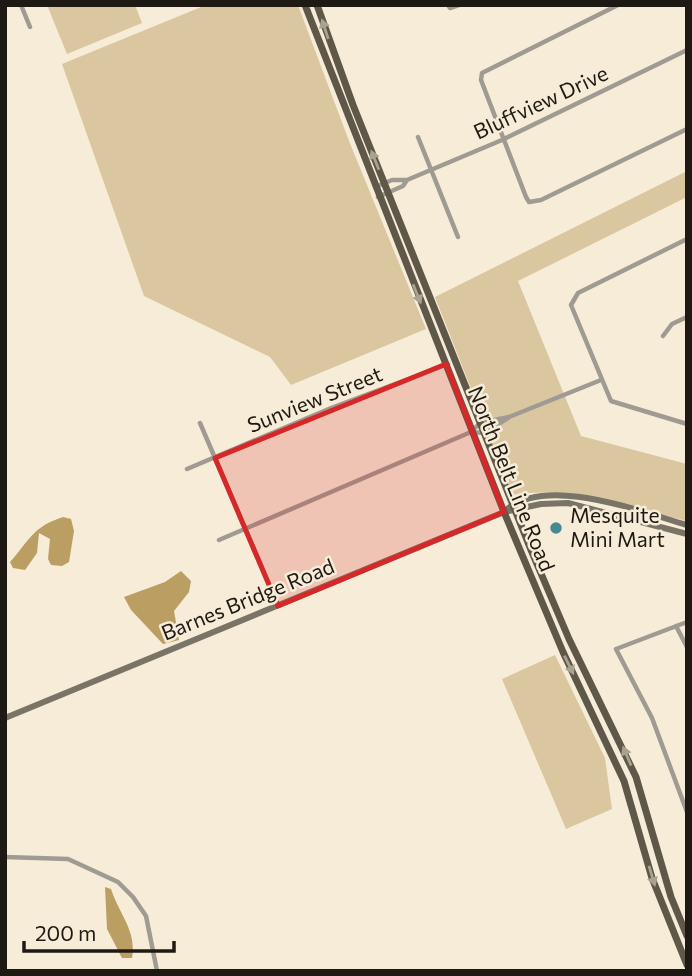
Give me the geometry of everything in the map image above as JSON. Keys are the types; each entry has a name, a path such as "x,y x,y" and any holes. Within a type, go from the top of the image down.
{"main road":[{"name":"North Belt Line Road","path":"305,5 471,432 552,626 624,781 652,878 687,965"},
{"name":"North Belt Line Road","path":"317,5 340,71 561,622 636,777 671,897 687,936"},
{"path":"330,75 340,71"},
{"path":"399,250 410,245"},
{"path":"552,626 561,622"},
{"path":"624,781 636,777"}],"street":[{"path":"21,5 30,27"},
{"path":"448,5 457,6"},
{"path":"618,5 489,67 482,73 481,80 502,140 529,202 549,197 687,129"},
{"name":"Bluffview Drive","path":"374,188 385,183 407,180 502,140 687,50"},
{"path":"418,137 458,237"},
{"name":"Bluffview Drive","path":"378,197 403,186 407,180"},
{"path":"687,239 578,293 571,305 611,401 687,424"},
{"path":"663,336 672,324 687,317"},
{"name":"Sunview Street","path":"187,469 456,361"},
{"path":"219,540 471,432 480,423 509,417 601,380"},
{"path":"471,432 484,433 498,427 509,417"},
{"path":"200,423 278,606"},
{"path":"514,508 541,497 577,496 687,525"},
{"path":"514,508 568,503 687,534"},
{"name":"Barnes Bridge Road","path":"5,718 514,508"},
{"path":"676,531 678,523"},
{"path":"687,622 616,649 652,719 687,812"},
{"path":"676,626 687,647"},
{"path":"5,857 68,859 118,882 146,916 157,971"}],"highlighted area":[{"path":"446,364 504,512 278,606 215,458"}],"shaded area":[{"path":"47,5 135,5 142,23 67,54"},
{"path":"206,5 298,5 349,141 426,329 291,385 270,357 144,296 62,64"},
{"path":"687,171 687,197 518,281 581,436 687,464 687,521 579,495 513,495 435,297"},
{"path":"63,517 71,519 74,531 69,562 62,566 51,565 48,559 50,539 39,533 37,553 25,570 13,568 10,562 32,535 44,525"},
{"path":"181,571 191,581 189,592 174,611 179,640 163,644 131,610 124,597 165,582"},
{"path":"555,655 605,758 612,809 566,829 502,679"},
{"path":"105,887 111,889 130,931 132,958 122,958 107,929"}],"place":[{"name":"Mesquite Mini Mart","path":"556,528"}]}
